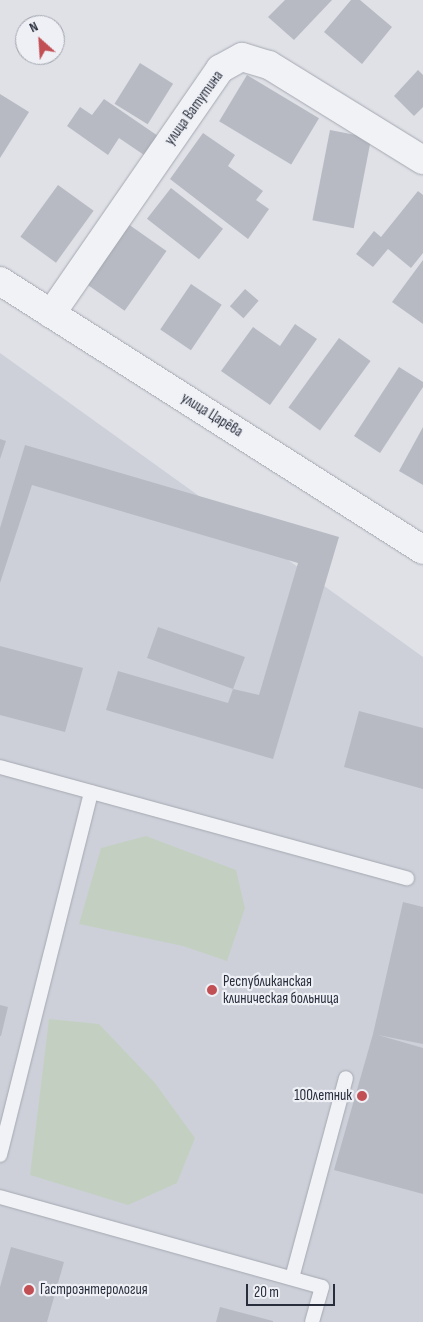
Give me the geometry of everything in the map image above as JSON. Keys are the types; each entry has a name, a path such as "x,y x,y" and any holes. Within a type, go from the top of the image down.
{"street":[{"name":"улица Ватутина","path":"51,314 220,69 242,56 269,65 423,160"},
{"name":"улица Царёва","path":"0,281 423,550"}],"lane":[{"path":"0,767 407,878"},
{"path":"0,1155 91,792"},
{"path":"292,1278 346,1078"},
{"path":"0,1197 322,1287 312,1322"}],"shaded area":[{"name":"Республиканская клиническая больница","path":"0,353 423,657 423,1322 0,1322"}],"green space":[{"path":"146,836 236,870 245,908 227,961 183,946 79,924 101,848"},
{"path":"49,1019 99,1024 155,1083 195,1138 177,1183 128,1205 30,1175"}],"building":[{"path":"285,0 332,0 294,40 268,17"},
{"path":"351,0 360,0 392,27 362,64 324,32"},
{"path":"140,63 173,84 148,124 115,104"},
{"path":"418,70 423,75 423,107 414,116 394,96"},
{"path":"247,75 319,118 291,165 219,121"},
{"path":"0,94 29,112 0,158"},
{"path":"104,99 161,138 147,157 119,138 108,155 67,126 80,107 92,115"},
{"path":"330,130 371,138 354,228 312,220"},
{"path":"203,133 235,155 228,166 263,191 256,200 269,209 248,239 170,179"},
{"path":"58,185 94,211 56,263 20,237"},
{"path":"171,188 223,229 199,259 147,219"},
{"path":"418,191 423,195 423,253 411,268 388,249 373,267 356,254 374,231 381,237"},
{"path":"128,224 167,251 125,311 86,284"},
{"path":"423,260 423,324 392,302"},
{"path":"191,284 222,305 191,350 160,330"},
{"path":"245,289 259,301 243,318 230,306"},
{"path":"295,324 317,339 270,405 221,371 253,327 280,346"},
{"path":"339,338 371,361 320,430 288,408"},
{"path":"399,367 423,382 423,387 380,453 354,436"},
{"path":"423,427 423,485 399,471"},
{"path":"0,439 6,441 0,459"},
{"path":"25,445 339,537 273,759 106,710 118,671 228,703 233,689 259,695 298,563 32,485 0,583 0,528"},
{"path":"158,627 245,657 233,689 147,658"},
{"path":"0,646 83,668 65,732 0,715"},
{"path":"359,711 423,728 423,789 344,767"},
{"path":"403,902 423,907 423,1044 378,1035 423,1048 423,1194 334,1170 373,1034"},
{"path":"0,1005 8,1007 1,1036 0,1036"},
{"path":"11,1247 64,1262 47,1322 0,1322 0,1287"},
{"path":"220,1307 273,1321 273,1322 216,1322"}],"place":[{"name":"Республиканская клиническая больница","path":"212,990"},
{"name":"100летник","path":"362,1096"},
{"name":"Гастроэнтерология","path":"29,1290"}]}
